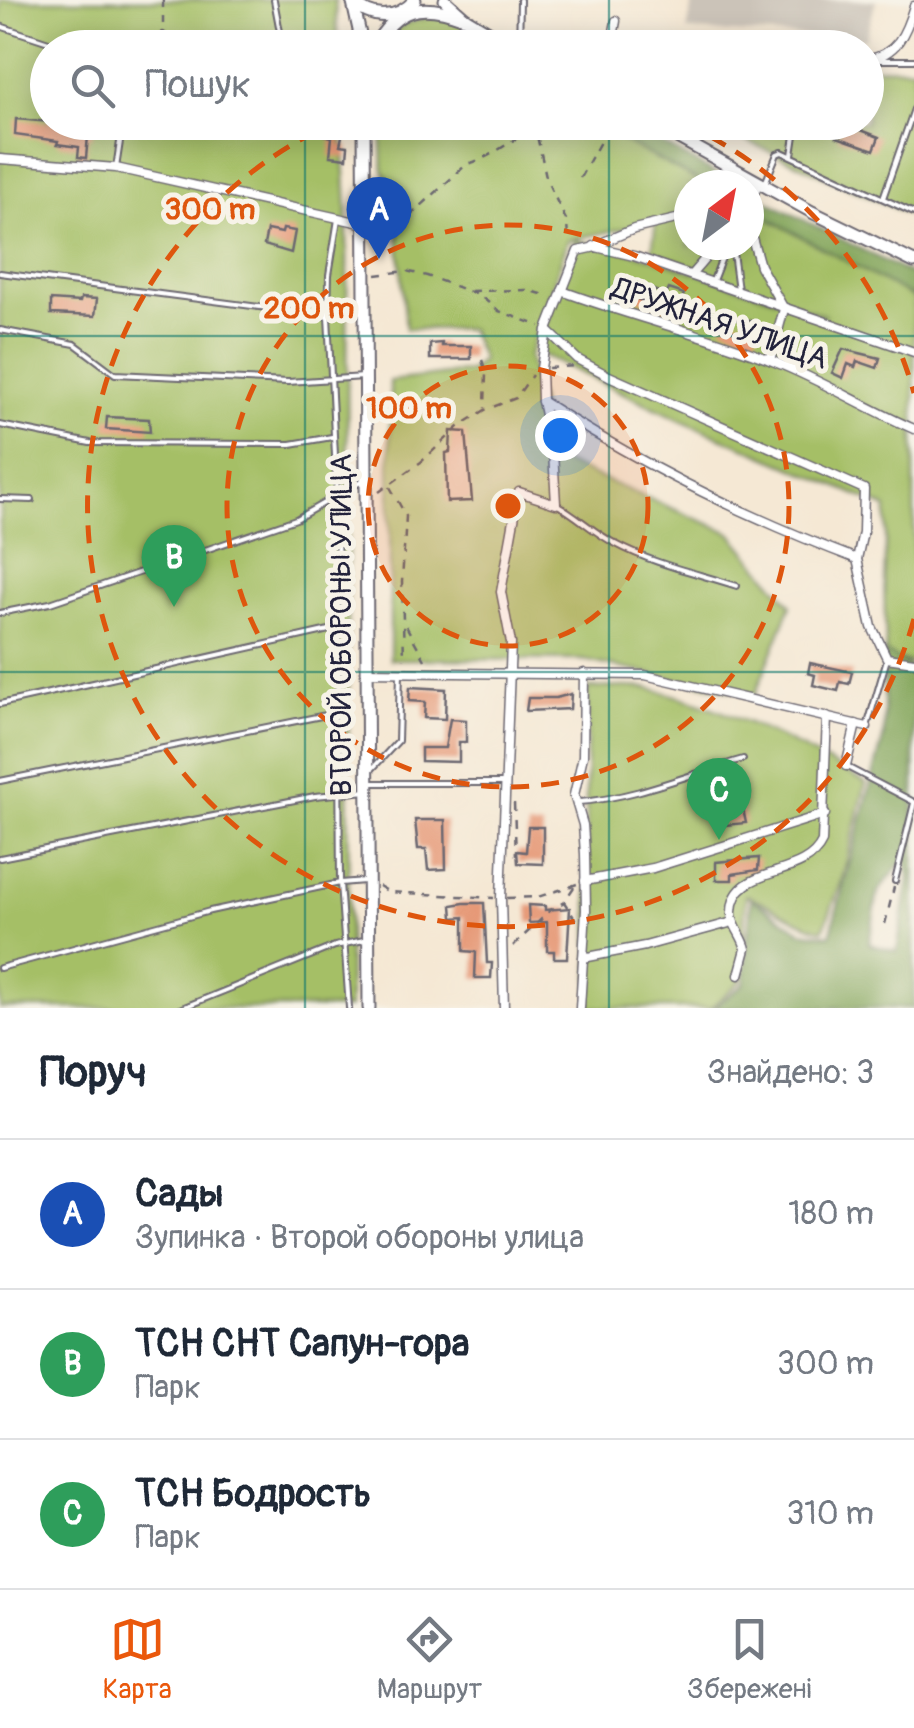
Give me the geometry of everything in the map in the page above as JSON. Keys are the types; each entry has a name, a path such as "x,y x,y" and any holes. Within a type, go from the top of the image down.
{"main road":[{"path":"352,0 375,15 442,11 465,18"},
{"path":"352,0 360,30"},
{"path":"384,30 415,0"},
{"path":"445,0 486,30"},
{"name":"ВТОРОЙ ОБОРОНЫ УЛИЦА","path":"364,140 369,1008"},
{"path":"682,140 736,170"},
{"path":"764,186 914,262"}],"street":[{"path":"884,52 900,43 914,6"},
{"path":"614,30 616,21"},
{"path":"0,159 116,168 364,224"},
{"path":"588,249 634,229 674,220"},
{"path":"504,1008 502,898 510,643 502,592 519,492 556,504 541,368 548,330 578,251 596,247 634,256 914,352"},
{"path":"691,276 704,260"},
{"path":"758,260 784,309 770,360"},
{"name":"ДРУЖНАЯ УЛИЦА","path":"562,292 770,360 827,383 854,402 914,428"},
{"path":"548,330 586,364 864,489 863,532 857,559 872,627 888,658 914,662"},
{"path":"542,400 608,440 745,512 857,559"},
{"path":"366,672 584,673 663,678 866,727"},
{"path":"580,1008 583,825 574,802 583,756 584,673"},
{"path":"738,975 746,948 733,922 732,906 743,886 802,865 817,853 822,842 822,765 827,717"},
{"path":"846,766 856,724"},
{"path":"580,883 653,868 825,814"},
{"path":"582,958 733,922"}],"lane":[{"path":"274,0 280,30"},
{"path":"518,30 520,0"},
{"path":"0,26 30,36"},
{"path":"884,60 914,60"},
{"path":"883,198 914,109"},
{"path":"116,168 120,140"},
{"path":"792,155 794,140"},
{"path":"764,178 776,154 792,155 914,213"},
{"path":"338,218 329,275 328,316 337,495 340,883 349,1008"},
{"path":"712,283 722,260"},
{"path":"732,260 739,293"},
{"path":"0,273 328,316"},
{"path":"0,330 75,344 114,374 288,382 364,377"},
{"path":"0,425 90,443 291,444 332,437"},
{"path":"0,614 50,603 296,518 364,480"},
{"path":"0,499 32,500"},
{"path":"556,504 595,532 639,556 737,586"},
{"path":"0,704 338,628"},
{"path":"866,727 888,658"},
{"path":"367,783 398,741 400,672"},
{"path":"0,781 340,712"},
{"path":"574,802 599,800 743,759"},
{"path":"846,766 914,802 895,881"},
{"path":"0,858 316,796 340,795 367,783 504,783"},
{"path":"0,968 210,910 340,883 368,881"},
{"path":"182,1008 369,938"}],"path":[{"path":"163,0 163,30"},
{"path":"398,227 468,164 482,160 509,140"},
{"path":"538,140 546,181 567,222 568,240"},
{"path":"580,178 600,140"},
{"path":"364,277 406,271 470,291 499,311 548,330"},
{"path":"470,291 528,290 545,295"},
{"path":"482,360 486,372 484,410"},
{"path":"364,501 390,486 460,426 484,410 516,398 524,382 541,368 586,364"},
{"path":"390,486 406,516 404,660"},
{"path":"406,625 425,660"},
{"path":"368,881 390,892 502,898 538,897 580,883"},
{"path":"885,924 895,881"},
{"path":"504,957 580,883"},
{"path":"564,902 578,925"}],"shaded area":[{"path":"693,0 876,0 868,30 687,30"}],"green space":[{"path":"0,0 335,0 337,30 30,30 30,140 343,140 347,206 349,1008 0,1008"},
{"path":"442,16 476,30 395,30"},
{"path":"884,67 914,68 914,217 745,140 884,140"},
{"path":"382,140 621,140 678,170 674,170 674,259 652,251 656,222 568,240 529,356 552,458 731,533 791,605 755,695 582,660 390,659 390,381 470,371 482,360 469,329 406,329 395,194 383,170"},
{"path":"621,140 655,140 709,170 678,170"},
{"path":"764,200 914,276 914,298 764,216"},
{"path":"764,216 914,298 914,664 886,656 887,508 683,421 538,353 575,240 643,255 826,316 676,260 764,260"},
{"path":"884,651 914,670 914,1008 713,1008 744,984 751,898 801,931 830,935 884,735","holes":["906,858 909,877 897,952 869,944 878,892"]},
{"path":"588,688 644,688 678,696 789,742 866,783 841,884 823,930 746,895 740,982 710,1008 590,1008"}],"building":[{"path":"16,119 30,120 30,137 15,135"},
{"path":"51,140 88,140 86,158 78,157 79,147 57,144 58,141"},
{"path":"332,140 341,140 340,145 348,146 347,158 330,156"},
{"path":"846,140 878,140 874,150"},
{"path":"283,229 295,231 291,253 264,245 267,230 282,233"},
{"path":"641,285 666,295 669,289 684,294 680,304 671,301 668,311 635,298"},
{"path":"81,298 97,299 95,316 51,314 51,300 80,302"},
{"path":"726,316 761,325 755,340 722,327"},
{"path":"430,344 471,346 471,359 430,359"},
{"path":"843,349 880,358 877,368 857,361 855,367 848,364 843,378 832,373"},
{"path":"107,417 149,419 150,432 106,429"},
{"path":"451,431 466,432 472,501 447,502 446,453 450,452"},
{"path":"810,663 852,672 849,684 840,682 838,691 813,685 815,675 808,673"},
{"path":"410,687 446,689 445,719 424,718 425,702 409,701"},
{"path":"571,694 570,709 526,711 528,698"},
{"path":"450,719 466,720 466,742 459,742 459,762 421,761 421,748 445,748"},
{"path":"735,785 739,794 733,810 743,809 746,823 726,825 721,789"},
{"path":"415,820 445,820 446,869 428,870 426,849 418,849"},
{"path":"528,827 543,827 543,864 518,863 517,851 526,852"},
{"path":"759,858 758,870 732,874 732,880 716,880 716,862"},
{"path":"484,903 491,978 475,978 476,952 464,951 464,917 453,918 452,905"},
{"path":"528,905 545,906 545,910 570,908 567,958 554,958 554,951 547,951 547,922 529,923"}],"place":[{"name":"Сады","path":"379,259"},
{"name":"ТСН СНТ Сапун-гора","path":"174,607"},
{"name":"ТСН Бодрость","path":"719,840"}]}
